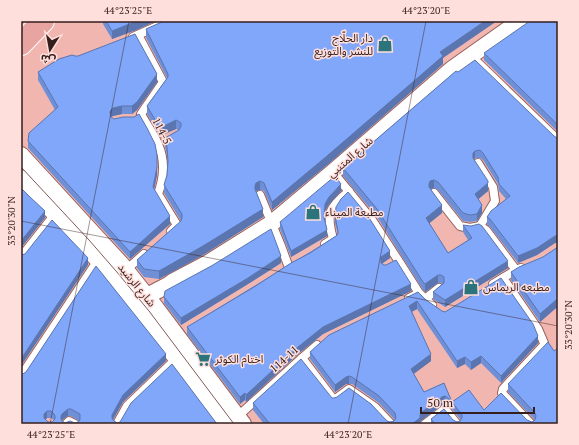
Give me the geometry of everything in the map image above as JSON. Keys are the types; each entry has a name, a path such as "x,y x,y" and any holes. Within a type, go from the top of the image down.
{"main road":[{"path":"21,44 43,21"}],"street":[{"name":"شارع المتنبي","path":"147,296 208,263 272,223 452,69 520,21"},
{"name":"شارع الرشيد","path":"21,155 126,270 179,332 232,422"},
{"name":"شارع الرشيد","path":"21,178 98,260 176,359 232,422"}],"lane":[{"path":"124,40 169,21"},
{"name":"114-5","path":"138,35 162,82 137,116 161,142 163,174 161,188 158,194 177,225 167,234"},
{"path":"471,56 558,140"},
{"path":"478,163 492,187 495,201 480,226"},
{"path":"333,172 372,220 395,261 422,296 441,311"},
{"path":"320,247 333,239 329,226 330,211 338,200 349,192"},
{"path":"434,193 460,226 470,228 480,226 486,230 516,270"},
{"path":"260,195 288,265"},
{"path":"21,257 55,214"},
{"path":"126,270 149,250"},
{"path":"22,370 98,260"},
{"path":"485,289 516,270 528,266"},
{"path":"504,278 538,329 544,343 544,345 502,391 502,393 531,424"},
{"path":"399,303 422,296 439,288"},
{"name":"114-11","path":"232,422 326,338"},
{"path":"302,358 334,400 349,389 375,407 391,424"},
{"path":"117,424 127,406 176,359"},
{"path":"425,424 445,409 457,424"},
{"path":"66,424 69,421 75,424"}],"building":[{"path":"106,21 137,21 112,31"},
{"path":"164,21 485,21 440,52 443,56 272,202 264,183 260,181 256,183 255,189 263,209 159,271 144,269 137,260 181,221 182,217 182,214 164,185 167,175 168,161 165,138 179,130 181,123 176,120 160,128 147,106 168,77 168,74 146,29"},
{"path":"530,21 558,21 558,125 484,53"},
{"path":"135,34 157,74 137,102 132,106 113,108 110,112 111,117 114,119 134,117 139,114 155,144 157,167 153,187 170,216 130,252 28,141 29,133 58,107 38,72 59,59 72,55 78,56"},
{"path":"475,60 554,136 558,138 558,235 537,248 518,256 487,217 491,211 510,196 499,184 498,177 483,153 480,150 475,151 473,153 473,158 488,181 488,183 475,194 482,205 477,214 470,215 463,213 438,182 434,180 430,181 429,187 442,205 426,218 448,253 472,238 463,225 471,226 479,224 508,261 445,300 433,292 444,283 444,277 438,275 425,284 423,282 377,209 343,168 456,71 458,72"},
{"path":"335,176 341,184 329,197 325,204 324,217 327,230 291,251 280,222"},
{"path":"21,188 45,211 21,241"},
{"path":"348,192 368,216 390,251 381,257 381,263 386,265 396,260 411,284 323,327 298,347 246,395 245,393 240,397 187,327 336,236 338,231 335,216 336,207"},
{"path":"52,220 88,258 21,359 21,255 25,254"},
{"path":"271,229 281,256 248,278 181,318 164,297 165,291 213,265"},
{"path":"558,247 558,302 556,300 540,314 511,272 543,257"},
{"path":"96,266 166,354 123,395 112,415 113,420 117,423 120,422 131,403 172,364 217,424 21,424 21,375 26,372","holes":["68,409 80,414 80,420 78,422 75,423 70,421 65,423 62,421 61,416","47,411 51,411 55,416 55,419 52,422 48,422 44,418 44,414"]},
{"path":"501,278 533,324 538,336 501,376 481,356 471,362 465,357 457,361 417,301 409,306 431,354 411,369 424,392 444,383 452,402 445,396 442,397 422,412 420,418 412,424 270,424 253,403 301,359 332,398 337,397 349,388 371,404 387,421 394,421 396,418 395,413 379,396 349,376 335,385 310,352 329,335 418,292 426,300 445,312"},
{"path":"548,342 554,351 558,348 558,424 435,424 431,419 444,409 453,420 457,422 460,421 462,415 452,402 469,390 484,410 501,393 527,420 532,422 535,420 535,413 508,384"}],"tram line":[{"path":"21,167 116,271 149,311 234,424"}],"place":[{"name":"دار الحلّاج للنشر والتوزيع","path":"385,44"},
{"name":"مطبعة الميناء","path":"313,212"},
{"name":"مطبعه الريماس","path":"471,287"},
{"name":"اختام الكوثر","path":"203,359"}]}
